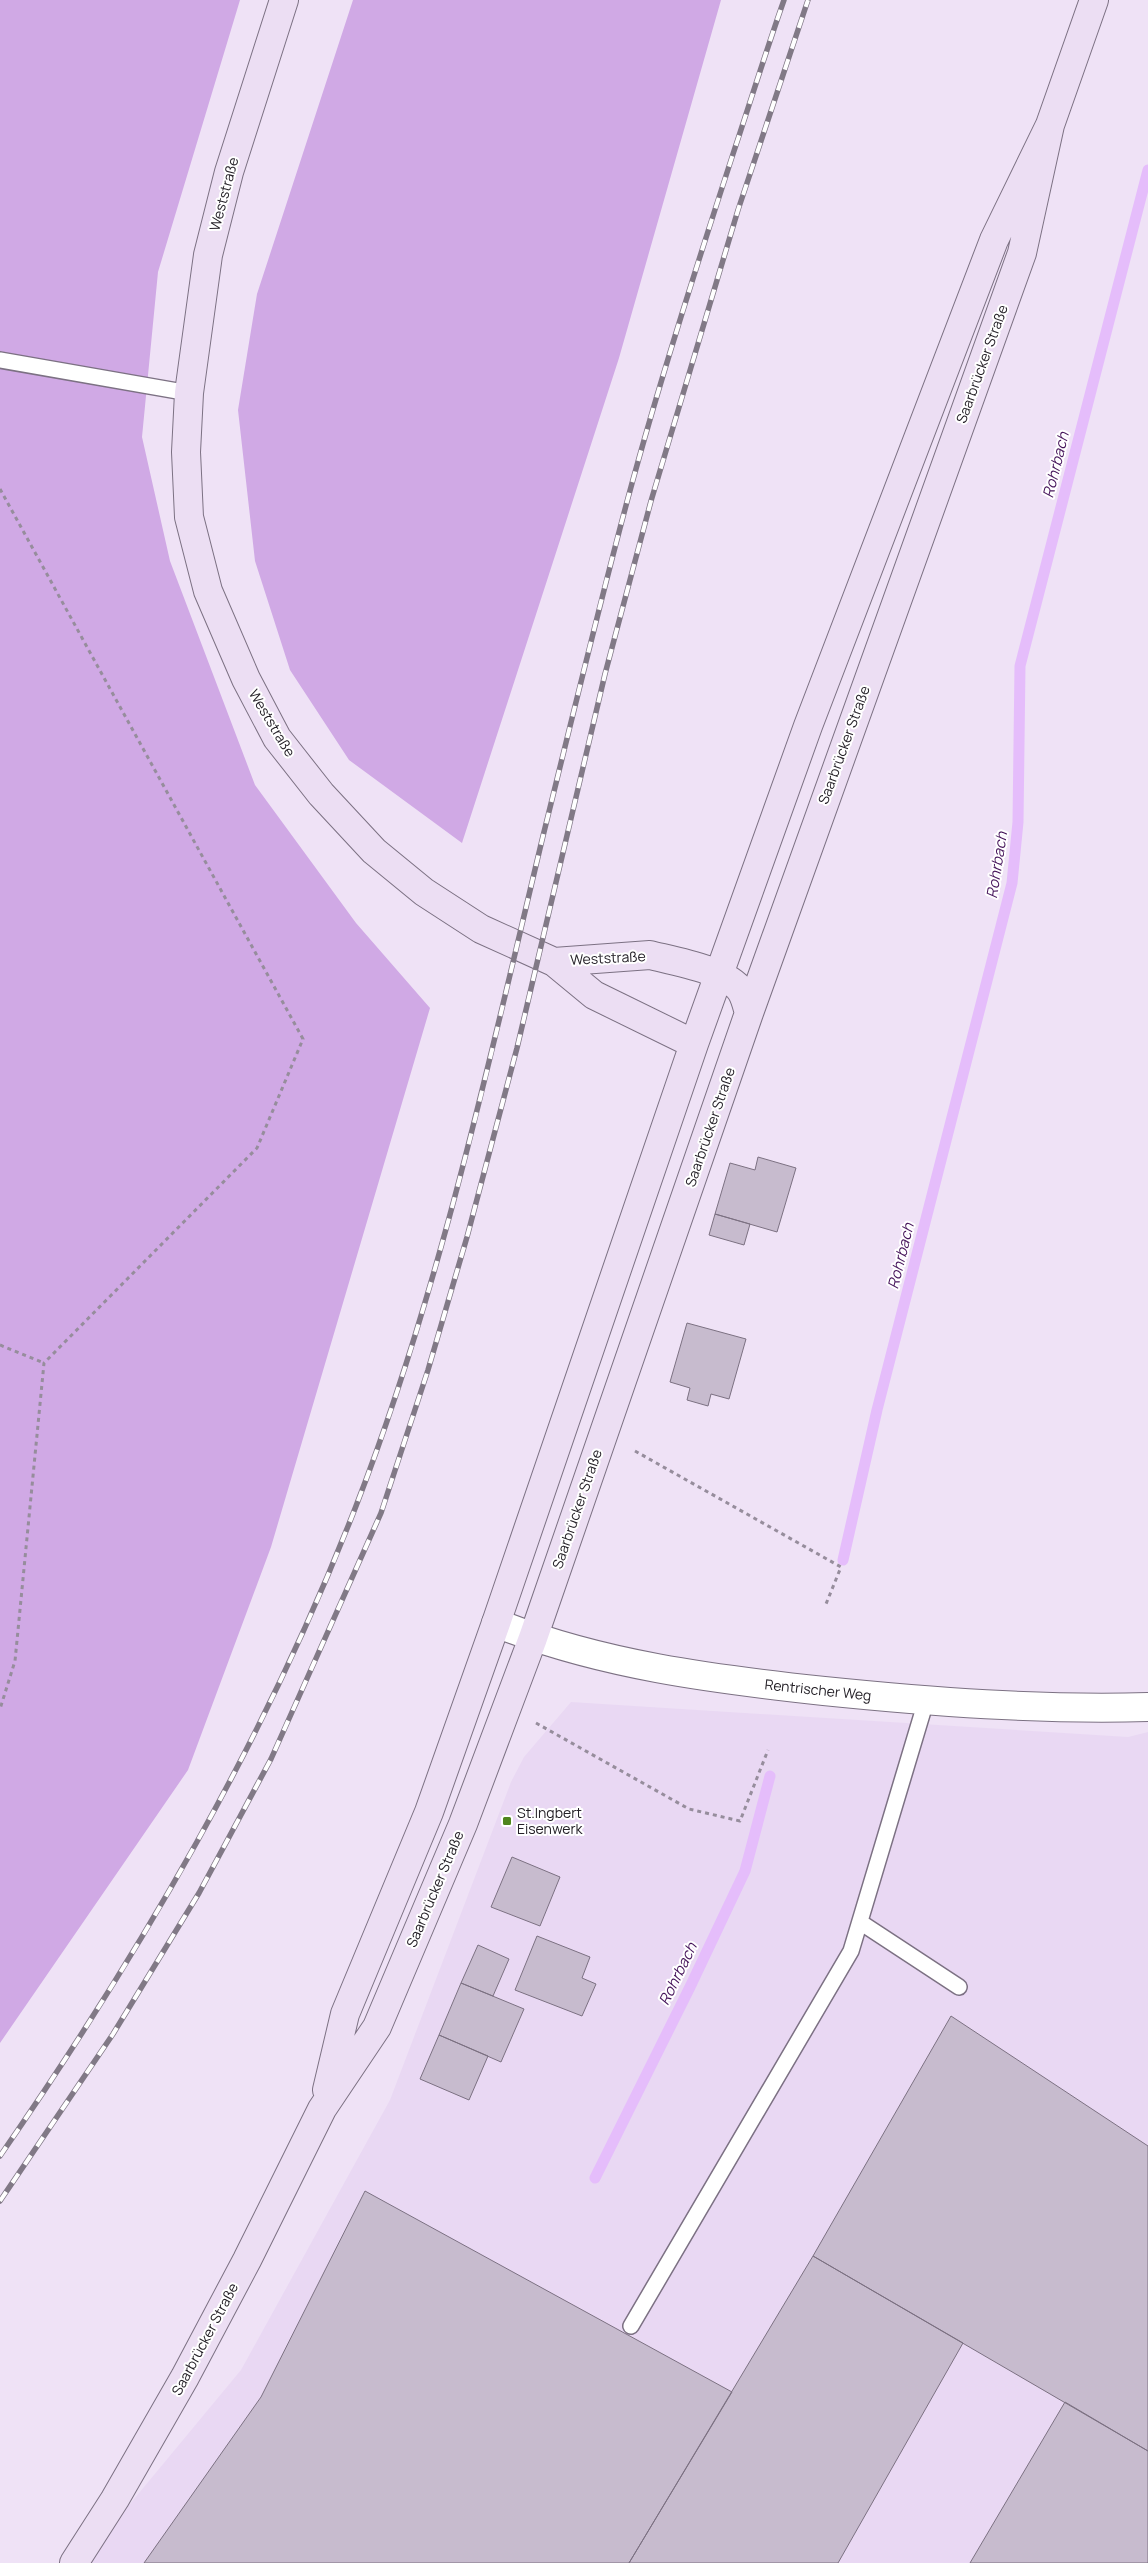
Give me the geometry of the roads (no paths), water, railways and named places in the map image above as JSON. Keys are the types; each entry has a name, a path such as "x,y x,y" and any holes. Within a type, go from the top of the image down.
{"main road":[{"name":"Weststraße","path":"284,0 228,172 208,255 189,393 186,452 189,517 208,591 246,679 277,738 321,794 374,851 424,892 481,929 554,962 594,995 694,1044"},
{"name":"Saarbrücker Straße","path":"74,2563 115,2498 185,2377 247,2260 322,2109 377,2027 463,1824 533,1638 749,1013 1022,253 1050,126 1094,0"},
{"name":"Saarbrücker Straße","path":"322,2109 345,2014 429,1812 496,1623 694,1044 808,726 994,240 1050,126"},
{"name":"Weststraße","path":"554,962 650,955 719,974"},
{"path":"694,1044 724,1036 749,1013 741,990 719,974"}],"street":[{"name":"Rentrischer Weg","path":"496,1623 533,1638 630,1664 729,1680 926,1702 1095,1709 1148,1707"}],"lane":[{"path":"0,360 189,393"},
{"path":"631,2326 851,1951 926,1702"},
{"path":"860,1922 959,1987"}],"waterway":[{"name":"Rohrbach","path":"843,1560 877,1410 1012,883 1018,822 1020,666 1148,170"},
{"name":"Rohrbach","path":"595,2178 690,1987 745,1871 770,1776"}],"railway":[{"path":"0,2156 52,2079 151,1922 241,1760 321,1592 356,1506 386,1424 413,1342 461,1174 585,667 640,455 692,283 784,0"},
{"path":"0,2201 113,2034 199,1893 271,1759 381,1513 428,1370 467,1237 517,1048 605,674 651,501 738,210 808,0"}],"place":[{"name":"St.Ingbert Eisenwerk","path":"507,1821"}]}
